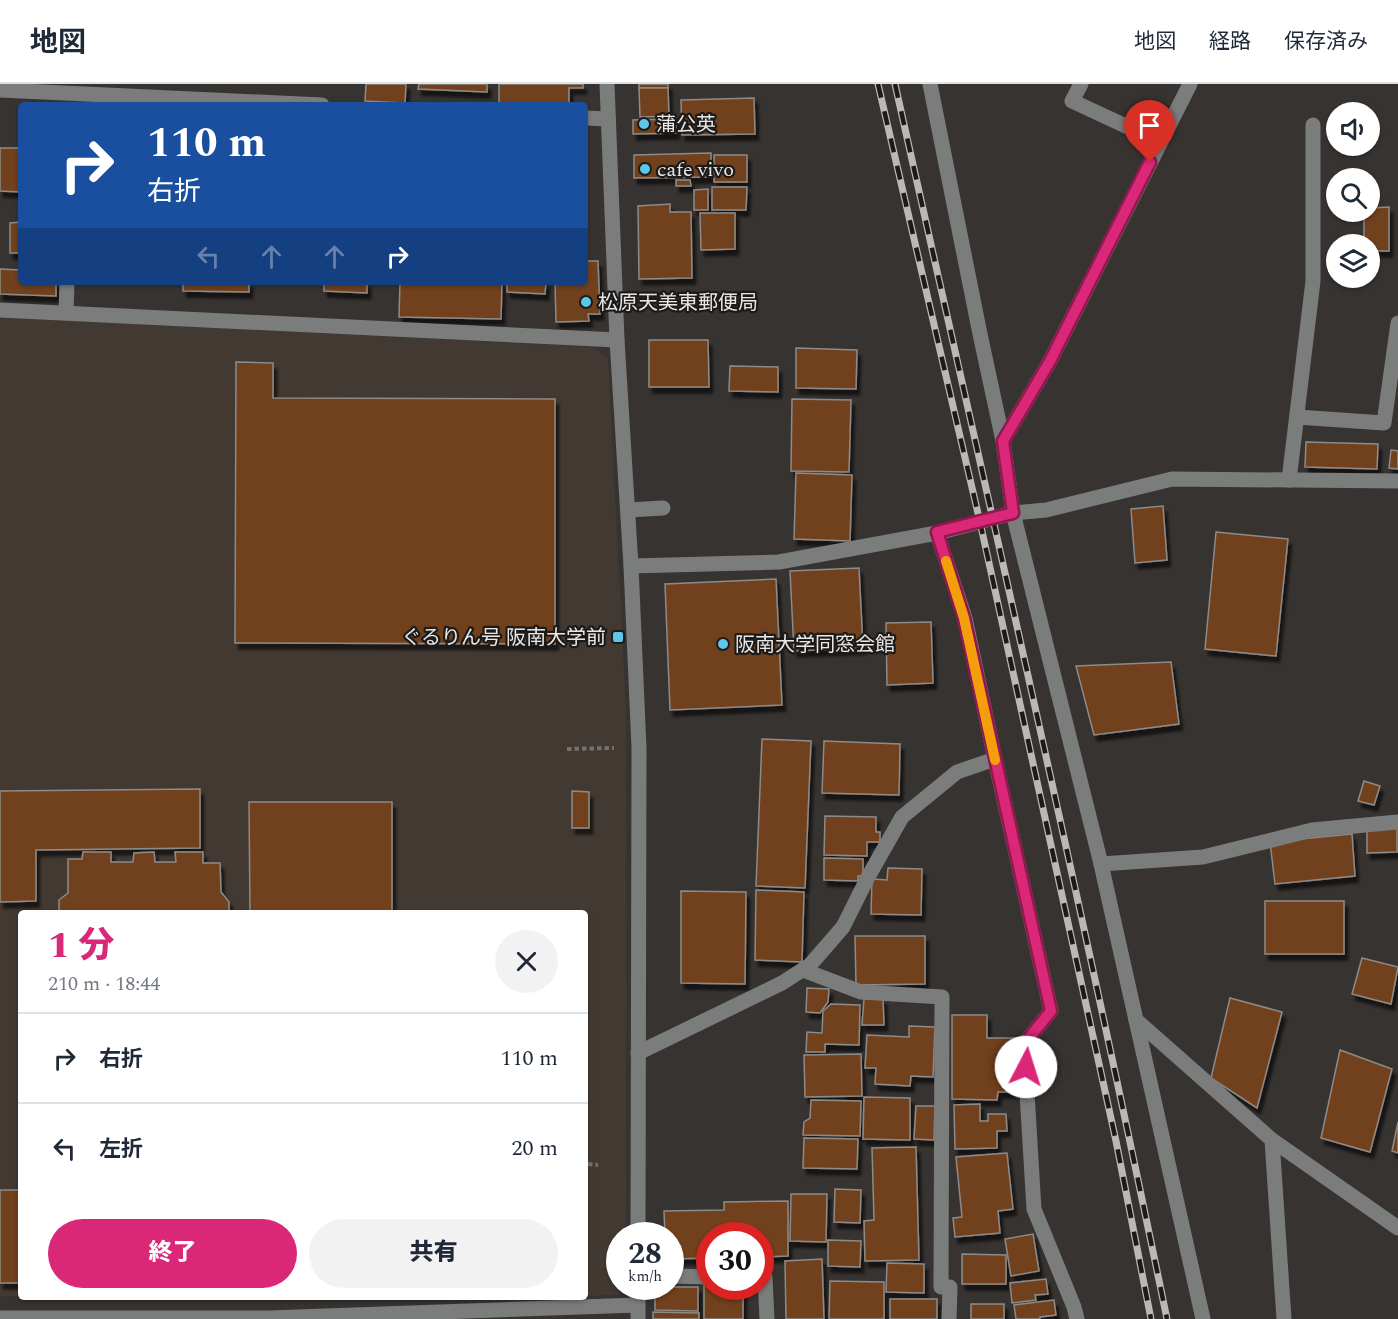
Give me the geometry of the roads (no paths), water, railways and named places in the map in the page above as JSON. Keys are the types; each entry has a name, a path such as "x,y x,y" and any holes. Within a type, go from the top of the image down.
{"street":[{"path":"607,84 617,340 628,510 639,748 638,1222"},
{"path":"930,84 1003,441 1013,513 1101,864 1203,1319"},
{"path":"1081,84 1072,101 1160,142"},
{"path":"1003,441 1050,361 1190,84"},
{"path":"0,90 255,102"},
{"path":"588,118 608,119"},
{"path":"1289,480 1312,281 1313,125"},
{"path":"66,313 67,285"},
{"path":"0,310 617,340"},
{"path":"1297,417 1384,423 1398,323"},
{"path":"631,566 779,562 937,532 1013,513 1046,510 1172,480 1398,481"},
{"path":"628,510 663,508"},
{"path":"937,532 964,618 1051,1011 1024,1044 1034,1209 1077,1319"},
{"path":"638,1053 782,983 810,965 843,927 902,817 957,772 994,759"},
{"path":"1101,864 1203,857 1312,830 1398,822"},
{"path":"803,970 861,992 942,997 941,1287 950,1287 949,1319"},
{"path":"1136,1020 1272,1140 1398,1228"},
{"path":"1272,1140 1284,1319"},
{"path":"766,1300 766,1319"},
{"path":"0,1318 269,1318 638,1312"}],"railway":[{"path":"878,84 980,522 1116,1141 1151,1319"},
{"path":"895,84 1068,855 1167,1319"}],"place":[{"name":"蒲公英","path":"644,124"},
{"name":"cafe vivo","path":"645,169"},
{"name":"松原天美東郵便局","path":"586,302"},
{"name":"ぐるりん号 阪南大学前","path":"618,637"},
{"name":"阪南大学同窓会館","path":"723,644"}]}
